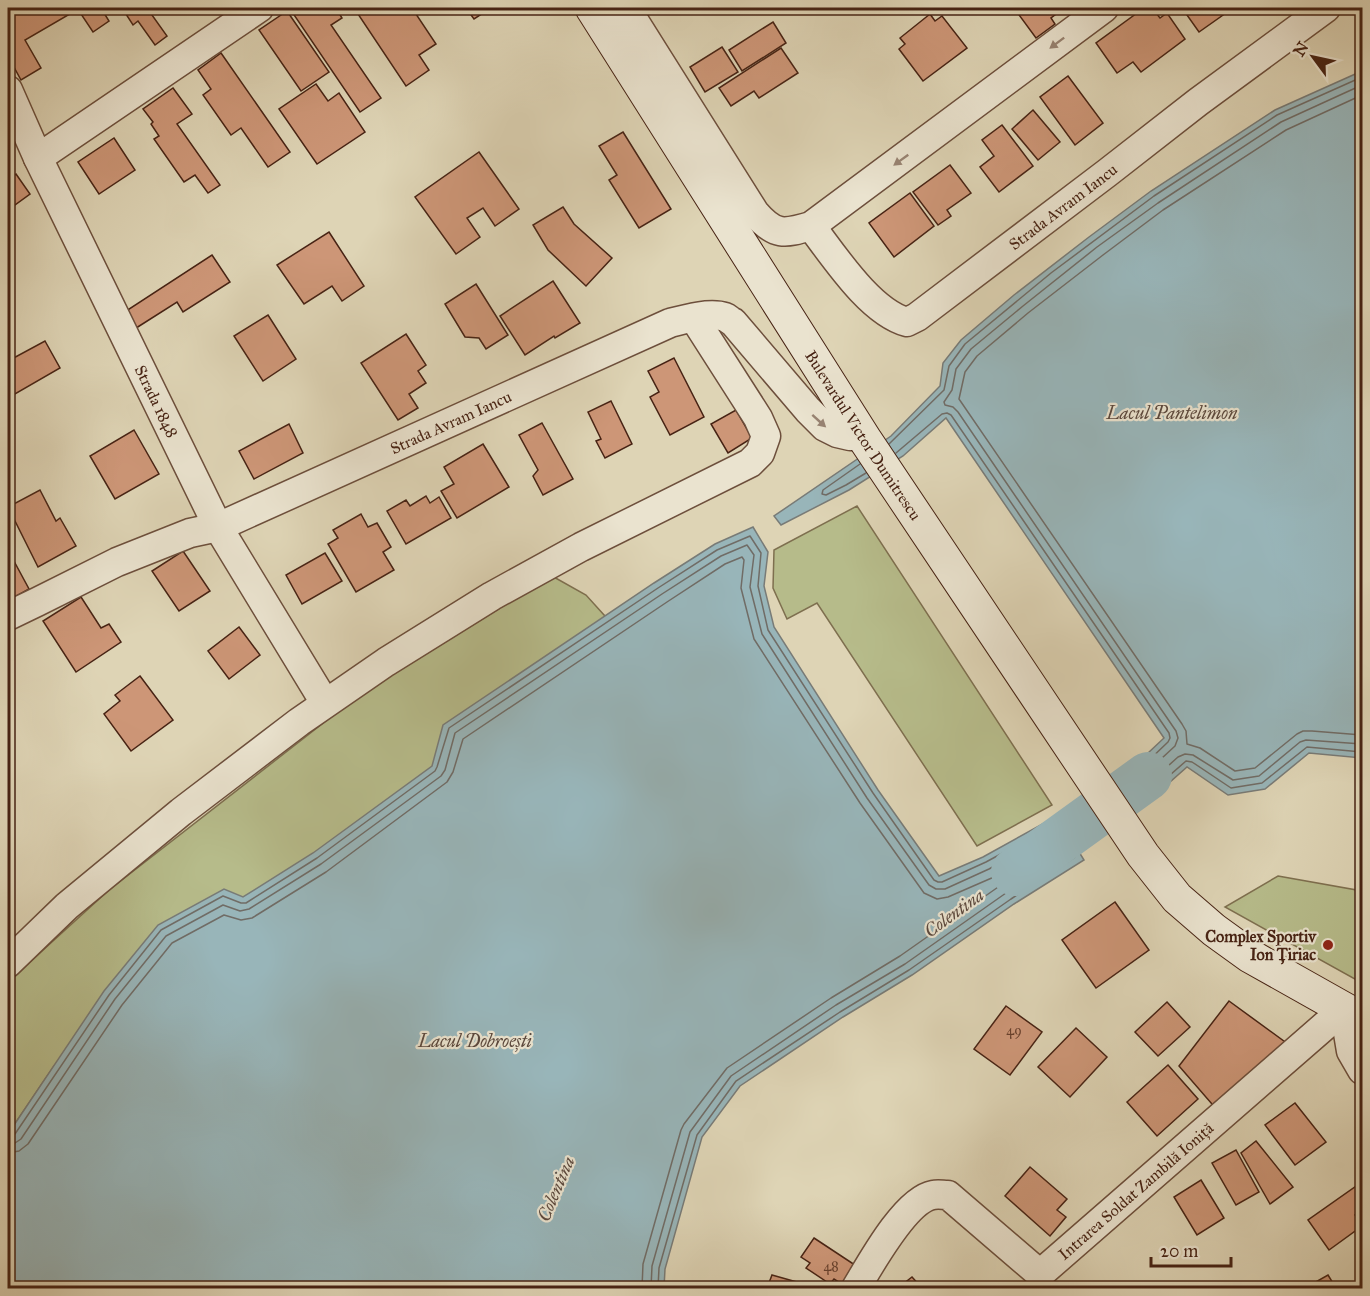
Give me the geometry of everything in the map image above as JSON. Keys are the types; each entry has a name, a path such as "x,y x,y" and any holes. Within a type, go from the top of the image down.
{"street":[{"path":"38,158 259,8"},
{"name":"Bulevardul Victor Dumitrescu","path":"592,8 864,438 1143,855 1177,898 1214,930 1250,956 1353,1014"},
{"path":"626,8 755,213 766,225 777,231 789,233 812,226 1104,8"},
{"name":"Strada Avram Iancu","path":"812,226 853,281 884,311 896,319 907,322 917,317 1198,102 1326,8"},
{"name":"Strada 1848","path":"8,90 38,158 218,527 325,703"},
{"name":"Strada Avram Iancu","path":"8,616 117,562 190,533 218,527 670,323 694,318 711,315 724,317 733,322 825,427 837,434 864,438"},
{"path":"8,963 67,906 114,867 232,772 325,703 492,596 581,547 750,463 760,453 766,436 758,418 694,318"},
{"path":"1353,1014 1351,1051 1362,1070"},
{"name":"Intrarea Soldat Zambilă Ioniță","path":"856,1288 885,1239 901,1219 916,1204 932,1195 948,1195 1040,1274 1353,1014"}],"green space":[{"path":"857,506 1052,805 977,846 817,603 787,619 773,588 774,550"},
{"path":"552,576 586,595 605,616 647,626 54,1066 8,1134 8,982 109,890 331,717 398,671"},
{"name":"Complex Sportiv Ion Țiriac","path":"1278,876 1362,891 1362,983 1225,907"}],"water":[{"name":"Lacul Pantelimon","path":"1362,71 1362,758 1309,753 1265,789 1228,795 1187,767 1134,814 1114,785 1164,738 946,418 903,456 849,490 781,525 774,516 891,436 940,386 943,363 961,340 1014,295 1089,237 1151,191 1275,110"},
{"name":"Lacul Dobroești","path":"753,527 768,552 764,586 774,627 878,790 939,876 983,857 1057,816 1084,860 740,1086 702,1137 665,1269 664,1288 8,1288 8,1134 104,991 158,925 224,889 243,897 313,853 432,766 443,725 715,544"}],"building":[{"path":"21,8 73,8 75,11 25,40 41,68 21,80 8,56 8,15"},
{"path":"77,8 101,8 109,21 93,32"},
{"path":"122,8 147,8 167,36 155,45 138,21 133,25"},
{"path":"336,8 342,18 331,25 381,98 360,112 290,9"},
{"path":"354,8 412,8 436,44 419,55 429,70 406,86"},
{"path":"466,8 491,8 474,19"},
{"path":"1014,8 1063,9 1051,18 1055,24 1036,38"},
{"path":"1144,8 1152,8 1160,18 1167,13 1185,39 1141,72 1133,62 1117,73 1096,43"},
{"path":"1182,8 1233,8 1199,32"},
{"path":"287,11 329,72 301,91 259,30"},
{"path":"930,14 935,21 942,16 967,48 923,81 899,49 905,44 900,38"},
{"path":"773,22 786,43 742,71 729,50"},
{"path":"722,47 738,72 705,92 690,67"},
{"path":"781,48 798,73 759,98 754,91 731,106 719,88"},
{"path":"221,53 290,152 268,167 241,128 231,135 203,95 211,89 198,70"},
{"path":"1068,76 1103,123 1075,145 1040,97"},
{"path":"316,84 328,101 339,93 365,132 317,164 279,109"},
{"path":"173,88 192,114 177,124 220,185 208,193 195,175 184,182 154,139 159,136 151,124 153,122 143,109"},
{"path":"1033,110 1060,142 1038,160 1012,129"},
{"path":"1002,125 1033,166 999,192 980,167 994,156 982,140"},
{"path":"623,132 671,209 639,228 609,180 617,175 599,146"},
{"path":"114,138 135,170 99,194 78,162"},
{"path":"479,152 519,209 495,226 483,208 467,218 480,237 456,254 415,197"},
{"path":"950,165 971,193 947,210 951,216 938,225 913,192"},
{"path":"16,174 30,194 8,210 8,180"},
{"path":"910,193 934,226 894,257 869,223"},
{"path":"563,207 574,224 612,258 586,286 548,250 533,225"},
{"path":"329,232 364,286 342,301 332,286 304,304 277,265"},
{"path":"212,255 230,282 183,312 177,302 133,330 126,311"},
{"path":"553,281 580,323 555,338 554,336 525,355 500,316"},
{"path":"476,284 508,335 486,349 479,338 465,337 445,304"},
{"path":"268,315 296,359 263,381 234,336"},
{"path":"406,334 426,365 418,371 426,383 409,394 418,408 398,420 361,363"},
{"path":"45,341 60,368 8,398 8,361"},
{"path":"674,358 704,417 670,435 650,397 659,392 648,371"},
{"path":"611,401 632,444 605,458 596,441 601,439 588,412"},
{"path":"736,410 752,438 728,453 711,424"},
{"path":"542,423 573,479 543,495 533,476 538,470 519,435"},
{"path":"289,424 303,453 254,479 239,451"},
{"path":"134,430 159,474 115,499 90,456"},
{"path":"483,444 509,487 457,518 441,491 454,484 444,467"},
{"path":"40,490 56,521 60,518 76,546 38,567 8,507"},
{"path":"426,496 430,503 439,497 451,518 406,544 387,511 406,500 410,506"},
{"path":"361,514 368,527 377,523 391,547 383,552 394,570 356,592 328,544 338,538 333,530"},
{"path":"8,550 29,589 8,601"},
{"path":"183,551 210,591 179,611 152,571"},
{"path":"325,553 342,581 302,604 286,575"},
{"path":"81,597 101,628 109,624 121,642 76,672 43,621"},
{"path":"239,627 260,655 229,679 208,651"},
{"path":"140,676 173,720 131,751 104,714 120,701 115,695"},
{"path":"1115,902 1149,950 1096,988 1062,940"},
{"path":"1229,1001 1292,1047 1218,1111 1179,1066"},
{"path":"1167,1002 1190,1027 1158,1056 1135,1032"},
{"path":"1006,1006 1042,1032 1010,1075 974,1049"},
{"path":"1076,1028 1107,1057 1070,1097 1038,1067"},
{"path":"1168,1065 1198,1099 1157,1136 1127,1102"},
{"path":"1295,1103 1326,1142 1295,1165 1265,1125"},
{"path":"1256,1141 1293,1187 1270,1204 1241,1153"},
{"path":"1236,1150 1259,1192 1236,1205 1212,1163"},
{"path":"1030,1167 1067,1199 1057,1210 1066,1217 1050,1236 1005,1196"},
{"path":"1201,1180 1224,1218 1197,1235 1174,1197"},
{"path":"1362,1182 1362,1209 1355,1215 1362,1226 1329,1250 1308,1220"},
{"path":"814,1238 858,1267 845,1286 834,1279 830,1284 806,1268 810,1263 801,1257"},
{"path":"772,1275 818,1288 767,1288"},
{"path":"1328,1275 1336,1288 1305,1288"},
{"path":"912,1277 922,1288 898,1288"}],"waterway":[{"name":"Colentina","path":"1015,872 1148,776"}],"place":[{"name":"Complex Sportiv Ion Țiriac","path":"1328,945"}]}
